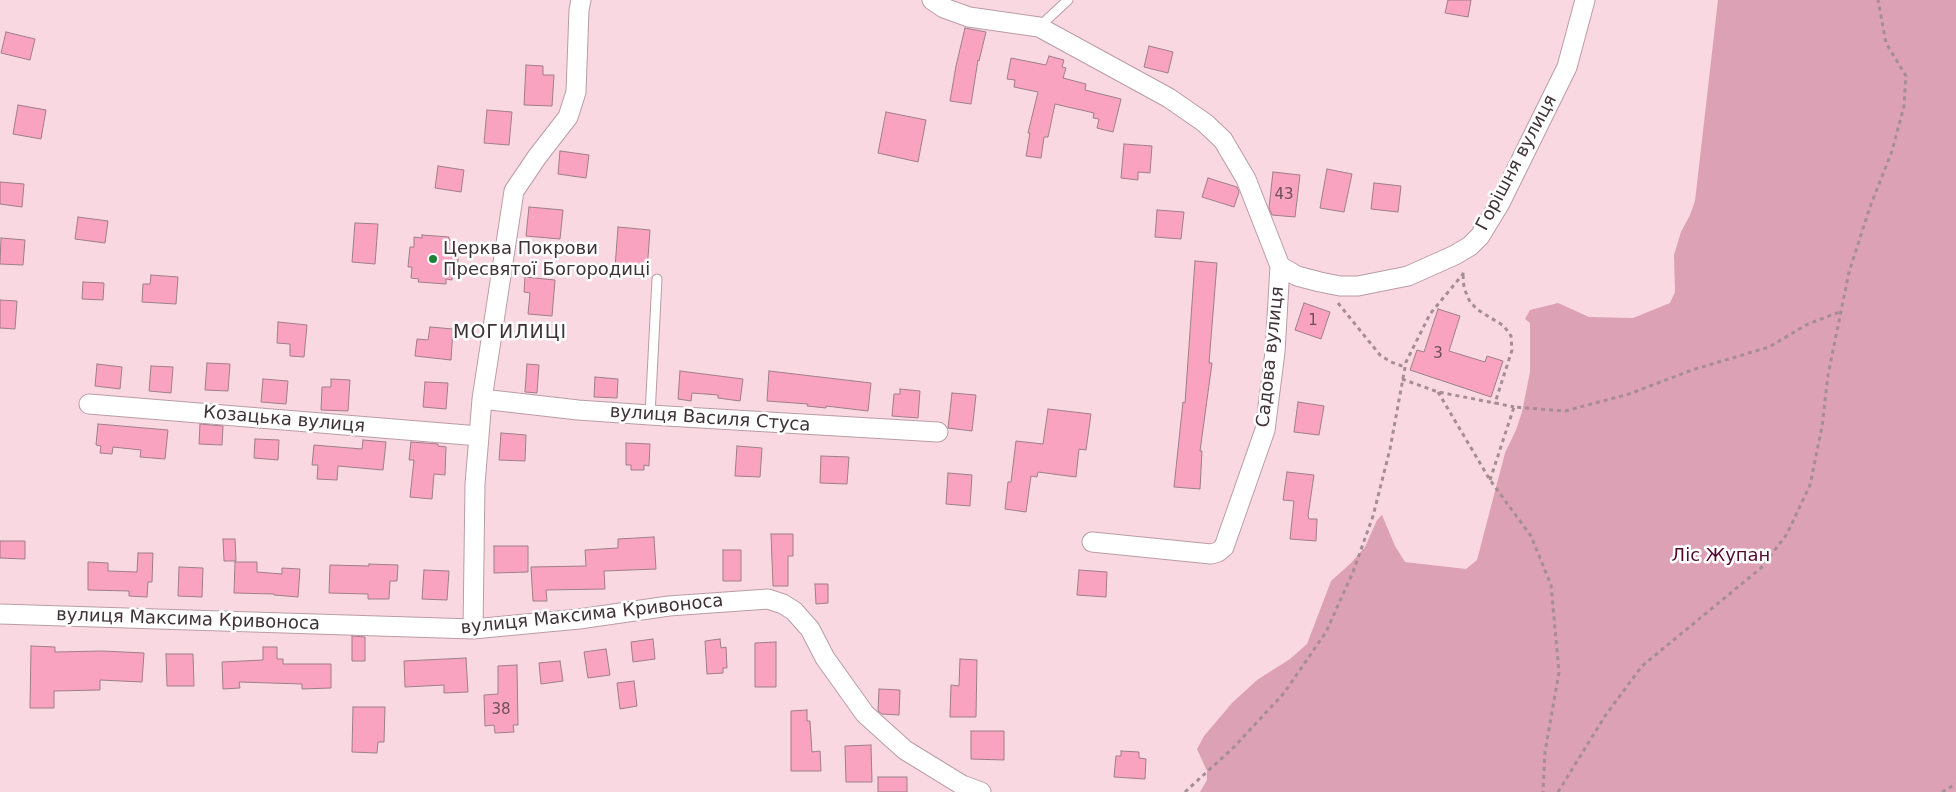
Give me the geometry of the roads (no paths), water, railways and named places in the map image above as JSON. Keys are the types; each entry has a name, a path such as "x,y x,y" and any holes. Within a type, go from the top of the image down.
{"street":[{"path":"473,629 475,484 482,399 514,191 568,117 576,92 581,0"},
{"path":"932,0 944,8 969,17 1039,27 1169,98 1205,123 1223,140 1246,179 1280,266"},
{"name":"Горішня вулиця","path":"1280,266 1297,276 1340,286 1374,284 1408,276 1455,255 1470,246 1480,236 1500,203 1566,67 1585,0"},
{"name":"Садова вулиця","path":"1092,542 1211,554 1218,552 1224,546 1265,430 1275,352 1280,266"},
{"name":"вулиця Василя Стуса","path":"482,399 578,410 938,432"},
{"name":"Козацька вулиця","path":"89,404 479,436"},
{"name":"вулиця Максима Кривоноса","path":"0,614 473,629 579,619 669,606 768,599 783,604 794,611 810,630 825,658 865,714 905,750 962,785 981,792"}],"lane":[{"path":"1039,27 1068,0"},
{"path":"650,415 657,279"}],"place":[{"name":"Церква Покрови Пресвятої Богородиці","path":"433,259"}],"district":[{"name":"МОГИЛИЦІ","path":"510,333"}],"park label":[{"name":"Ліс Жупан","path":"1721,556"}]}
